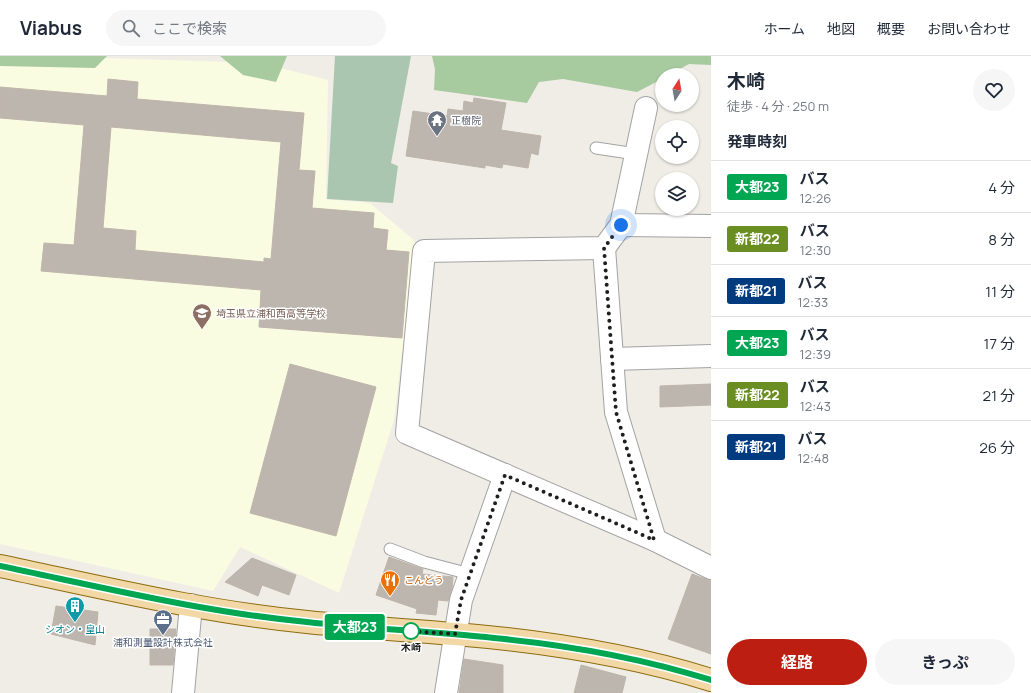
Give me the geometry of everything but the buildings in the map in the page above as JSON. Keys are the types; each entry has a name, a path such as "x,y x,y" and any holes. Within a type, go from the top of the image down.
{"main road":[{"path":"0,566 191,605 305,622 455,634 583,649 681,671 711,680"}],"street":[{"path":"646,108 621,225 604,248 616,412 654,540"},
{"path":"621,225 711,226"},
{"path":"604,248 424,251 407,432 654,540 711,568"},
{"path":"612,359 711,356"},
{"path":"446,693 461,600 505,475"},
{"path":"182,693 191,605"}],"lane":[{"path":"596,148 636,154"},
{"path":"390,549 424,562 470,574"}],"shaded area":[{"path":"335,56 411,56 391,163 398,166 393,203 327,199"},
{"name":"埼玉県立浦和西高等学校","path":"0,57 102,58 261,63 328,80 326,199 370,203 415,241 394,420 339,593 240,547 213,591 0,544"}],"green space":[{"path":"0,56 107,56 95,68 0,66"},
{"path":"220,56 287,56 276,82 243,75"},
{"path":"432,56 711,56 711,65 689,64 682,68 655,68 655,83 637,92 563,79 539,82 527,103 434,90 435,69"}],"bus line":[{"name":"大都23","path":"0,566 191,605 251,615 305,622 536,642 583,649 681,671 711,680"}],"place":[{"name":"正樹院","path":"437,137"},
{"name":"埼玉県立浦和西高等学校","path":"202,330"},
{"name":"こんどう","path":"390,597"},
{"name":"シオン・皇山","path":"75,623"},
{"name":"木崎","path":"411,631"},
{"name":"浦和測量設計株式会社","path":"163,636"}],"route":[{"path":"411,631 408,631 455,634 461,600 505,475 654,540 616,412 604,248 621,225"}]}
